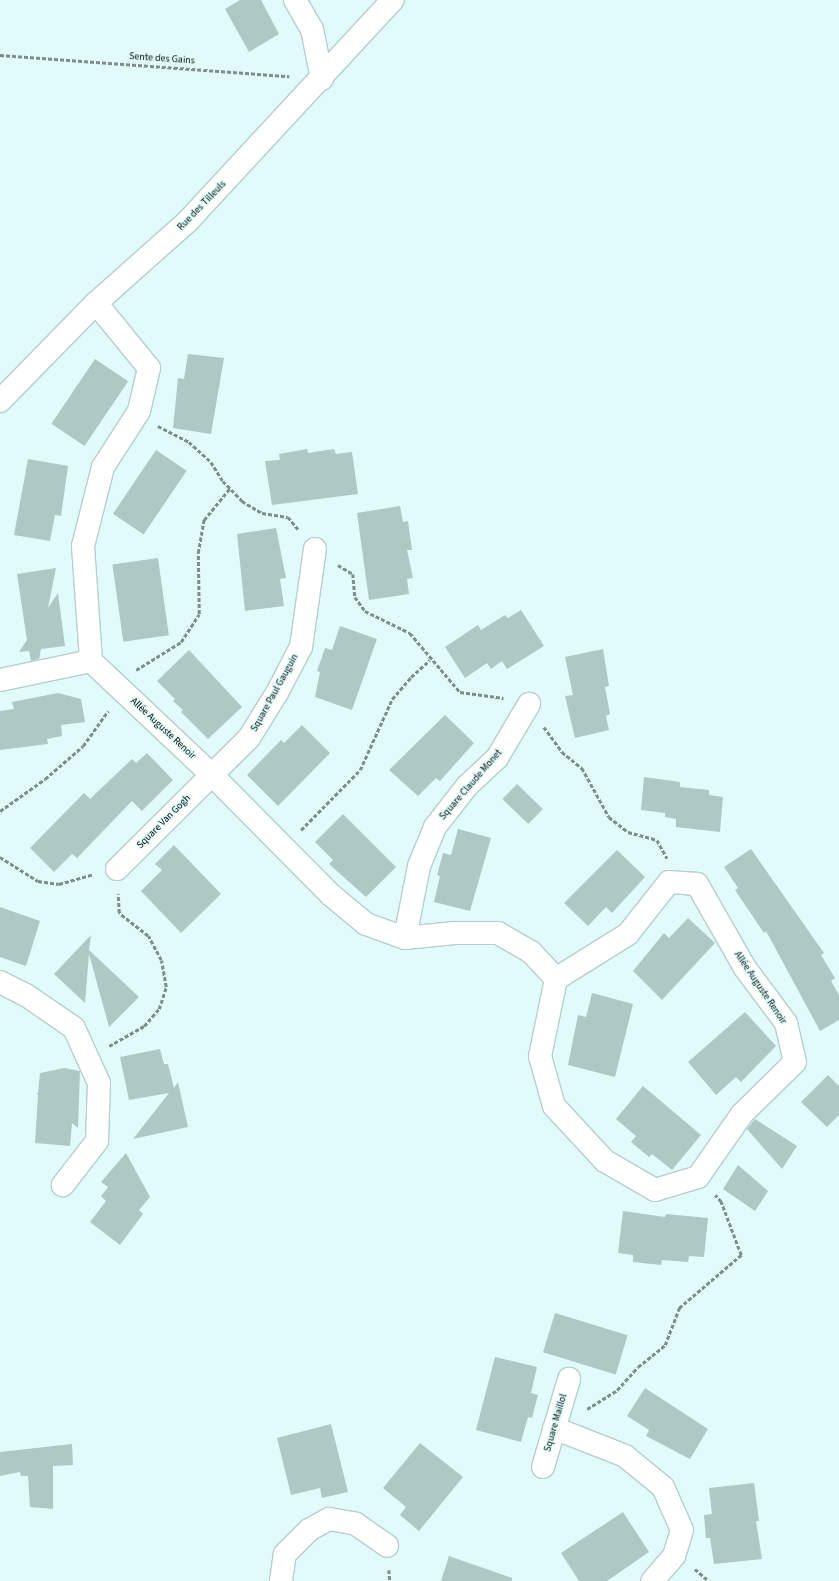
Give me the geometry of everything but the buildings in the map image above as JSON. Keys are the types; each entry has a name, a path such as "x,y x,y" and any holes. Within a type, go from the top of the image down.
{"street":[{"path":"295,0 312,29 322,79"},
{"name":"Rue des Tilleuls","path":"0,401 96,303 188,221 322,79 393,0"},
{"path":"0,680 91,661 83,546 102,467 139,411 149,368 96,303"},
{"name":"Square Paul Gauguin","path":"211,774 249,738 278,691 301,647 316,549"},
{"name":"Allée Auguste Renoir","path":"91,661 211,774 331,895 366,924 405,938 455,933 498,933 531,952 556,979 628,934 668,882 697,884 745,968 786,1023 795,1062 742,1114 698,1177"},
{"name":"Square Claude Monet","path":"405,938 419,866 435,827 467,786 496,758 529,704"},
{"name":"Square Van Gogh","path":"117,869 211,774"},
{"path":"556,979 540,1056 554,1106 605,1161 655,1190 698,1177"},
{"path":"0,982 26,995 74,1028 99,1083 97,1141 63,1185"},
{"name":"Square Maillol","path":"543,1467 569,1379"},
{"path":"554,1428 625,1456 663,1487 682,1530 674,1556 652,1581"},
{"path":"282,1581 285,1554 309,1530 329,1519 356,1524 387,1546"}],"path":[{"name":"Sente des Gains","path":"0,55 322,79"},
{"path":"0,811 45,779 83,746 119,687 181,642 199,614 198,553 204,520 230,488"},
{"path":"284,848 360,770 392,699 410,677 430,660"},
{"path":"529,704 562,752 582,768 609,817 628,832 657,840 682,883"},
{"path":"0,857 38,881 59,884 117,869 119,913 148,936 160,960 166,987 159,1009 144,1026 117,1042 87,1056"},
{"path":"554,1428 617,1390 638,1367 665,1345 679,1308 740,1255 721,1202 698,1177"}]}
